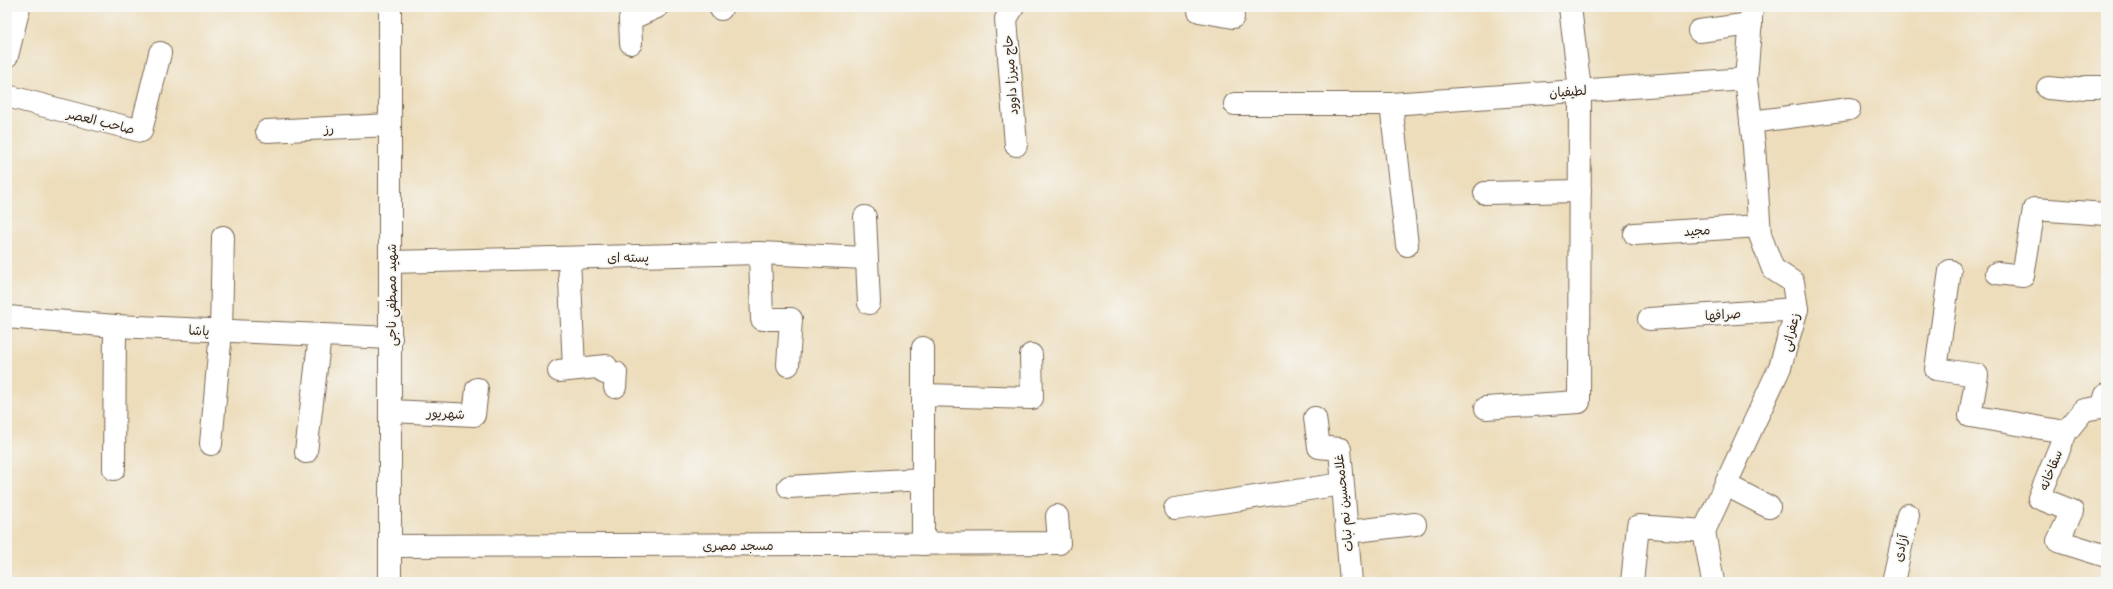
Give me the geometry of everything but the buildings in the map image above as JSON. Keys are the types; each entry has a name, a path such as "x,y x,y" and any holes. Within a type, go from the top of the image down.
{"street":[{"path":"7,56 19,7"},
{"name":"شهید مصطفی ناجی","path":"390,7 390,582"},
{"path":"631,43 630,19 657,7"},
{"name":"حاج میرزا داوود","path":"1013,7 1006,19 1016,145"},
{"path":"1199,7 1198,11 1233,17"},
{"path":"1486,408 1579,402 1580,90 1570,7"},
{"path":"1699,31 1752,15"},
{"name":"زعفرانی","path":"1704,531 1780,368 1797,309 1793,282 1773,269 1760,235 1746,79 1752,15"},
{"name":"صاحب العصر","path":"7,96 141,131 160,53"},
{"name":"لطیفیان","path":"1235,104 1391,104 1746,79"},
{"path":"2048,88 2071,90 2086,87 2106,87"},
{"path":"1391,104 1407,246"},
{"path":"1751,122 1849,109"},
{"name":"رز","path":"267,131 390,125"},
{"path":"1486,193 1580,191"},
{"path":"1997,273 2023,276 2034,209 2106,214"},
{"path":"865,217 865,258 869,303"},
{"name":"مجید","path":"1635,234 1759,226"},
{"path":"211,444 221,331 223,237"},
{"path":"760,253 762,319 791,320 788,365"},
{"name":"پسته ای","path":"391,262 760,253 865,258"},
{"path":"569,258 567,370 606,366 605,373 616,373 615,387"},
{"path":"1950,271 1936,369 1977,375 1970,416 2019,426 2066,432"},
{"name":"صرافها","path":"1649,319 1797,309"},
{"name":"پاشا","path":"7,317 115,326 391,338"},
{"path":"114,469 115,326"},
{"path":"306,452 320,335"},
{"path":"923,348 923,544"},
{"path":"923,395 1032,398 1031,355"},
{"name":"شهریور","path":"391,411 474,415 477,389"},
{"name":"سقاخانه","path":"2106,395 2102,407 2084,410 2066,432 2039,498 2072,511 2058,541 2106,556"},
{"name":"غلامحسین نم نبات","path":"1315,418 1319,447 1340,449 1351,582"},
{"path":"789,487 923,479"},
{"path":"1175,509 1342,484"},
{"path":"1726,485 1769,507"},
{"name":"آزادی","path":"1893,582 1908,515"},
{"name":"مسجد مصری","path":"390,546 1059,543 1057,516"},
{"path":"1347,532 1415,524"},
{"path":"1632,582 1638,526 1704,531 1713,582"}]}
